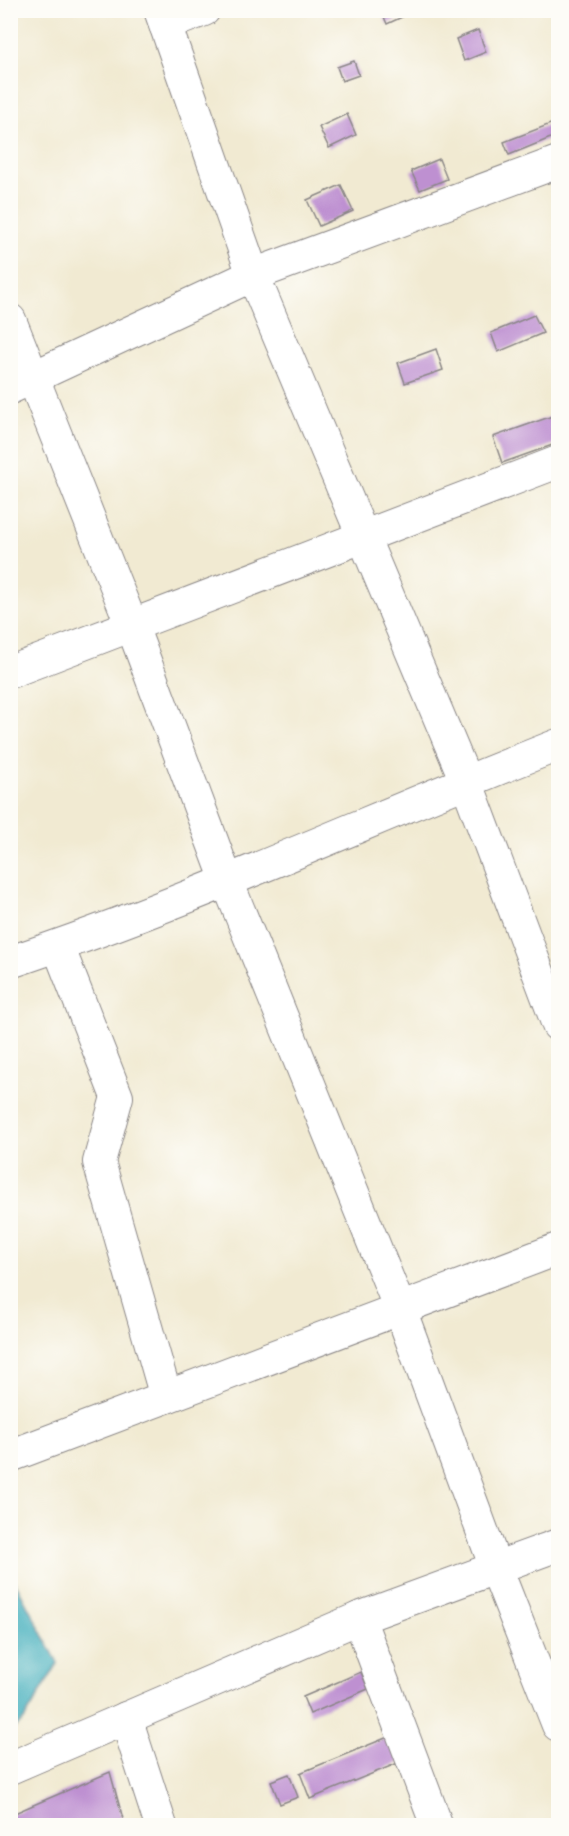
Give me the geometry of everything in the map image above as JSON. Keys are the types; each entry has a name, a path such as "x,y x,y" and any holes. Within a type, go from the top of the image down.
{"street":[{"path":"204,10 163,18 254,275 466,781 558,1025"},
{"path":"21,383 254,275 558,162"},
{"path":"10,320 21,383 132,626 227,880 400,1309 496,1568 558,1725"},
{"path":"10,672 558,462"},
{"path":"10,962 58,946 227,880 558,745"},
{"path":"58,946 117,1096 99,1162 166,1397"},
{"path":"10,1456 558,1248"},
{"path":"10,1768 359,1618 558,1545"},
{"path":"359,1618 437,1826"},
{"path":"126,1718 161,1826"}],"water":[{"path":"11,1574 58,1663 24,1720 11,1731"}],"building":[{"path":"381,10 417,10 387,24"},
{"path":"478,30 486,52 464,61 456,39"},
{"path":"354,61 359,75 342,81 337,67"},
{"path":"347,114 356,135 329,148 319,127"},
{"path":"558,121 558,135 509,155 504,142"},
{"path":"439,159 447,179 420,190 411,171"},
{"path":"341,185 353,211 319,226 307,200"},
{"path":"534,315 543,333 498,352 491,333"},
{"path":"436,349 443,370 405,383 398,363"},
{"path":"558,414 558,443 502,463 493,437"},
{"path":"361,1672 368,1689 310,1714 303,1697"},
{"path":"393,1735 403,1761 310,1799 300,1773"},
{"path":"110,1772 125,1826 10,1826 10,1815"},
{"path":"289,1774 298,1797 280,1804 271,1781"}]}
